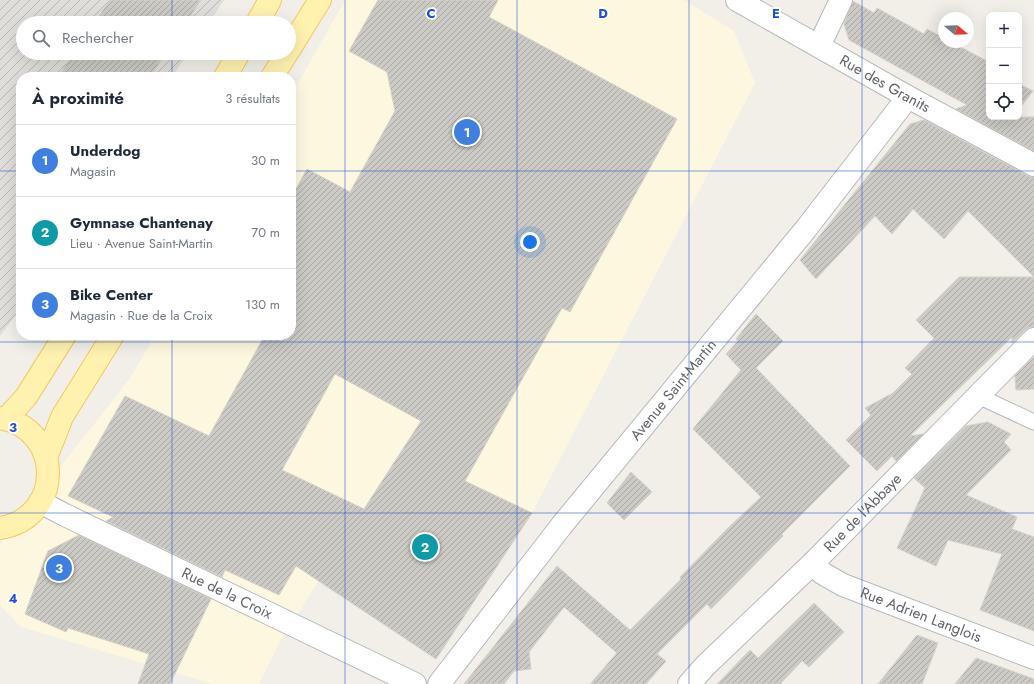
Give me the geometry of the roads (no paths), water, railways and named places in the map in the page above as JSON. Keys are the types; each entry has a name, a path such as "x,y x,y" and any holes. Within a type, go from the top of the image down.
{"main road":[{"path":"261,16 270,0"},
{"path":"296,39 320,0"},
{"path":"228,72 235,60"},
{"path":"275,72 283,60"},
{"path":"0,529 15,523 34,510 40,502 48,480 46,458 42,447 31,433 22,426 3,418 26,397 62,340"},
{"path":"46,458 62,417 110,340"}],"street":[{"name":"Rue des Granits","path":"737,0 908,97 1034,166"},
{"path":"818,46 841,0"},
{"name":"Avenue Saint-Martin","path":"439,684 562,525 805,230 908,97"},
{"name":"Rue de l'Abbaye","path":"689,684 705,666 813,563 1034,339"},
{"name":"Rue de la Croix","path":"40,502 65,516 415,684"},
{"name":"Rue Adrien Langlois","path":"813,563 822,573 843,585 1034,658"}],"lane":[{"path":"978,396 1034,422"}],"place":[{"name":"Underdog","path":"467,132"},
{"name":"Gymnase Chantenay","path":"425,547"},
{"name":"Bike Center","path":"59,568"}]}
